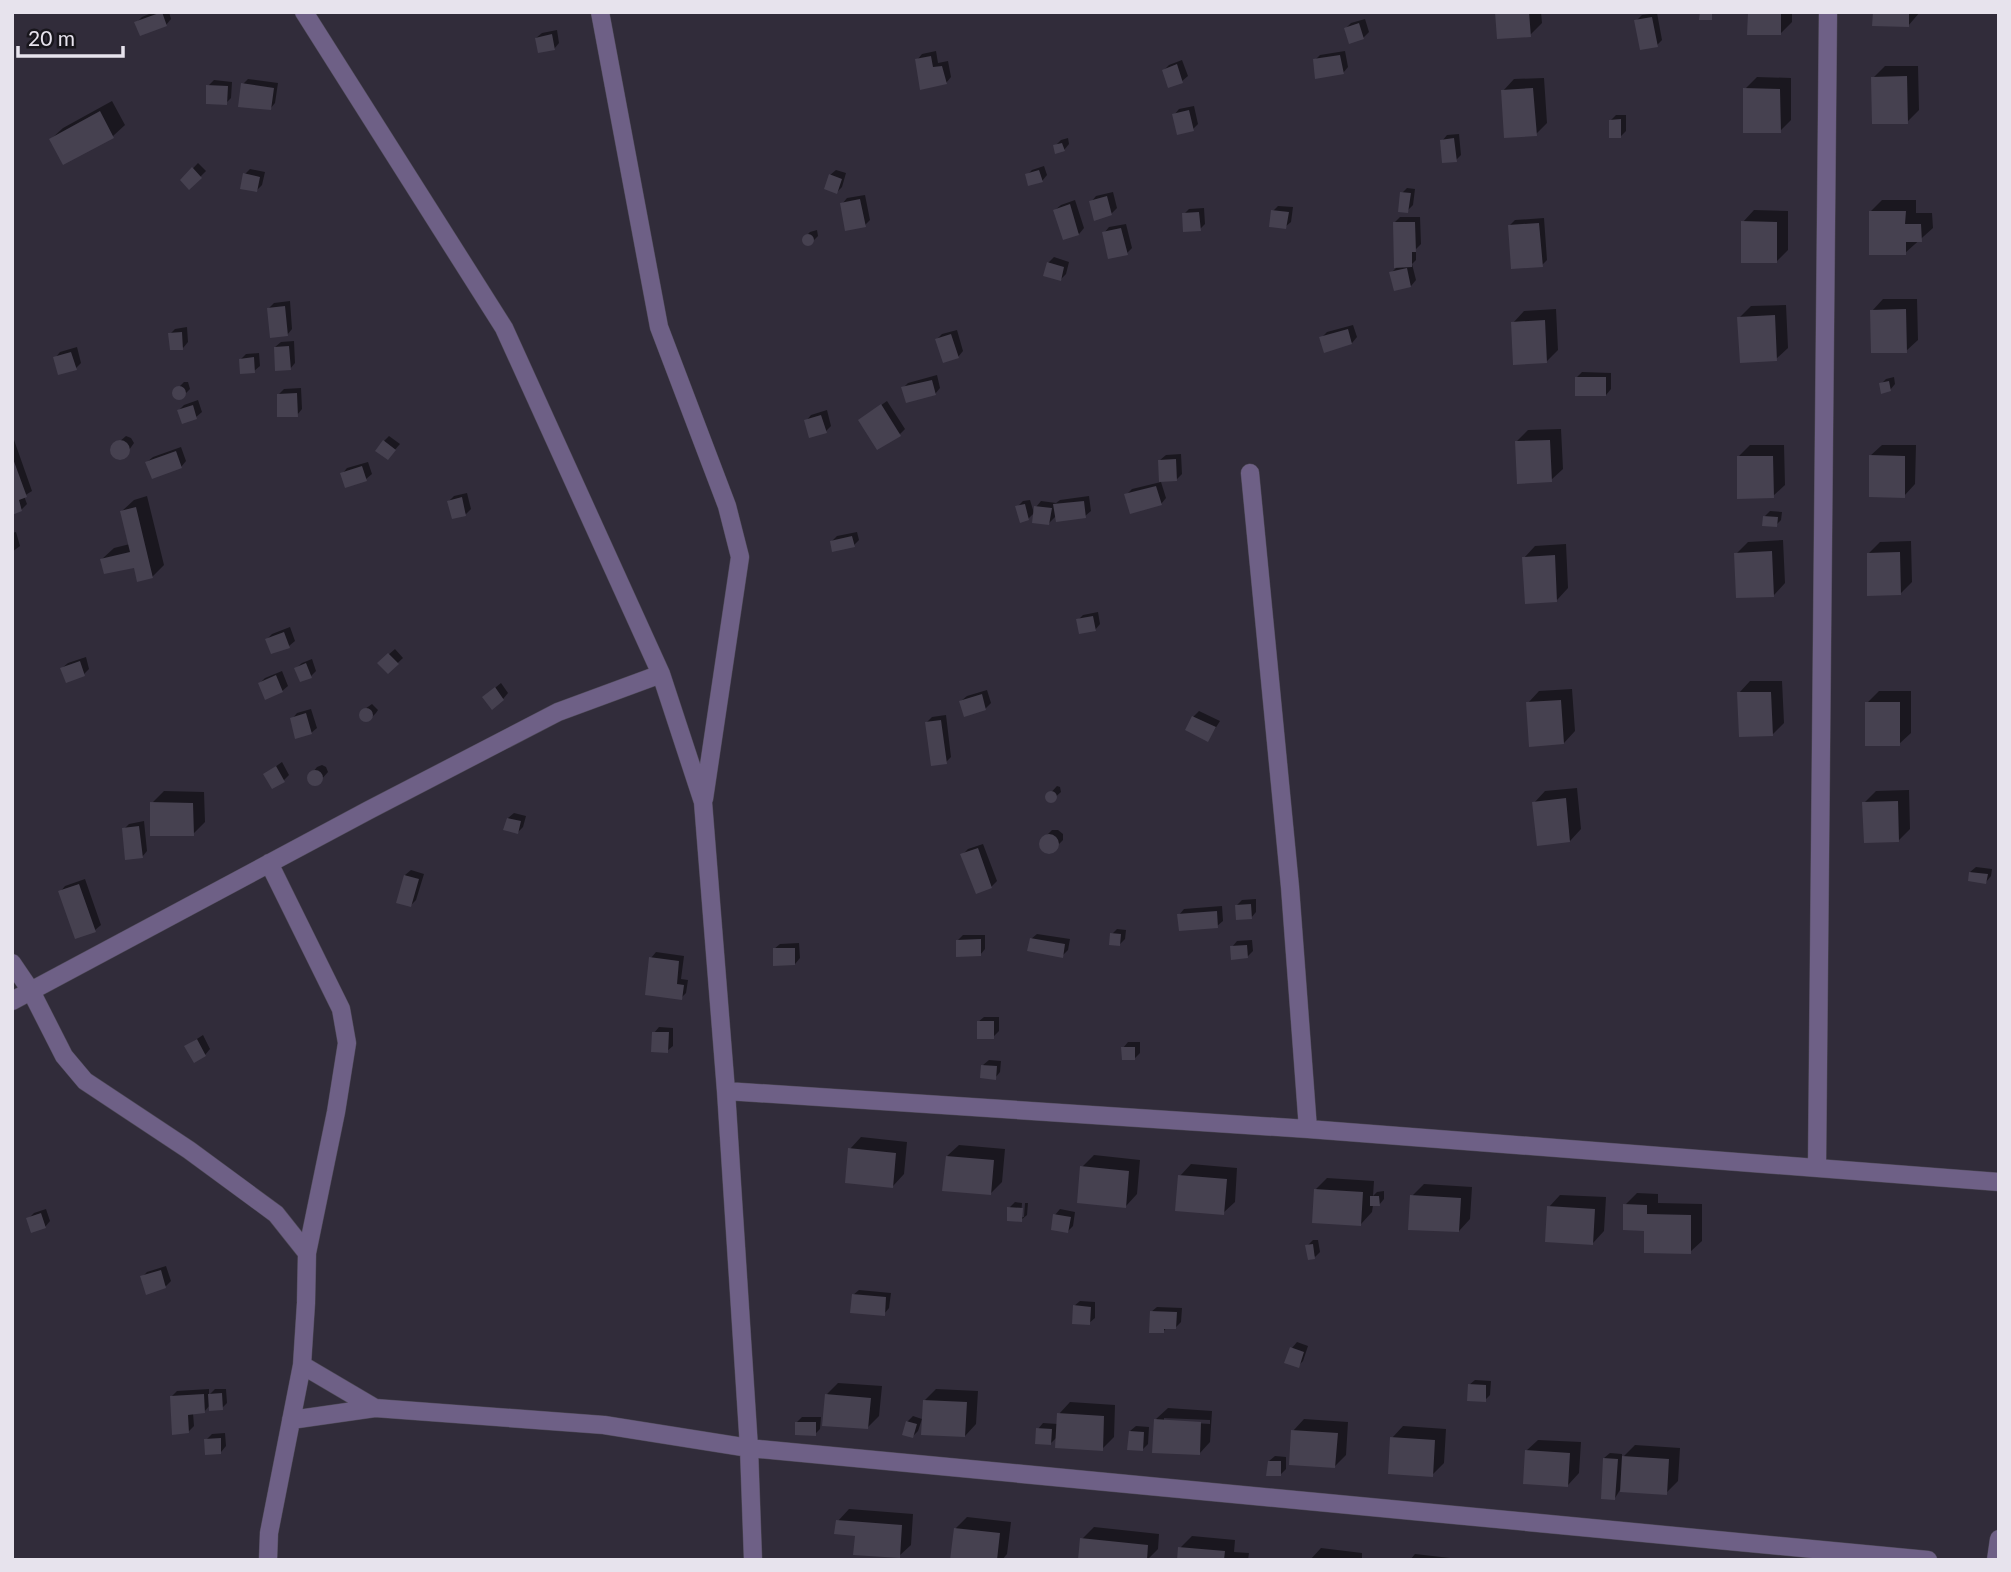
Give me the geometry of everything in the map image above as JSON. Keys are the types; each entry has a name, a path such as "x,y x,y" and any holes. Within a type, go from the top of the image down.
{"lane":[{"path":"304,12 504,328 661,674 704,802"},
{"path":"600,12 659,327 727,506 740,558 704,802 726,1091 749,1448 753,1560"},
{"path":"1817,1168 1828,12"},
{"path":"1250,473 1290,887 1307,1129"},
{"path":"12,1001 558,712 661,674"},
{"path":"268,1560 269,1533 302,1365 307,1253 347,1044 341,1009 269,863"},
{"path":"12,963 31,991 64,1055 85,1081 189,1150 276,1214 307,1253"},
{"path":"726,1091 1307,1129 1999,1182"},
{"path":"302,1365 375,1408"},
{"path":"291,1420 375,1408 604,1424 749,1448 1928,1560"},
{"path":"1996,1560 1999,1539"}],"building":[{"path":"162,12 167,26 140,36 134,22"},
{"path":"1495,12 1529,12 1531,37 1497,39"},
{"path":"1700,12 1712,12 1712,20 1699,20"},
{"path":"1748,12 1781,12 1781,35 1747,35"},
{"path":"1873,12 1909,12 1909,27 1872,26"},
{"path":"1652,17 1658,47 1640,50 1634,20"},
{"path":"1359,23 1364,39 1349,44 1344,28"},
{"path":"552,34 555,50 538,53 535,38"},
{"path":"1340,55 1344,74 1315,79 1313,59"},
{"path":"931,56 933,67 942,66 947,84 920,90 915,59"},
{"path":"1177,64 1183,83 1168,88 1162,70"},
{"path":"1907,76 1908,124 1872,124 1871,77"},
{"path":"241,83 274,88 271,110 238,107"},
{"path":"206,85 228,86 227,105 206,104"},
{"path":"1533,88 1537,136 1504,138 1501,90"},
{"path":"1743,88 1780,89 1781,133 1743,133"},
{"path":"1189,110 1194,131 1177,135 1172,114"},
{"path":"100,111 114,138 63,165 49,139"},
{"path":"1621,119 1621,138 1609,138 1609,120"},
{"path":"1454,138 1457,162 1442,163 1440,140"},
{"path":"1062,143 1065,151 1055,154 1053,145"},
{"path":"192,167 202,178 189,190 180,180"},
{"path":"1039,170 1043,182 1028,186 1025,174"},
{"path":"243,173 260,177 257,192 240,189"},
{"path":"829,174 842,179 837,194 824,189"},
{"path":"1400,192 1411,193 1408,213 1398,212"},
{"path":"1107,196 1112,215 1094,221 1089,201"},
{"path":"860,199 866,227 845,231 840,203"},
{"path":"1070,204 1079,235 1063,240 1053,210"},
{"path":"1271,210 1289,212 1286,229 1269,227"},
{"path":"1869,211 1906,211 1905,224 1921,224 1922,242 1906,242 1906,255 1869,255"},
{"path":"1199,212 1201,231 1183,232 1182,213"},
{"path":"1741,221 1777,222 1777,263 1741,263"},
{"path":"1393,222 1415,222 1416,252 1412,252 1412,267 1394,268"},
{"path":"1539,223 1543,267 1511,269 1508,225"},
{"path":"1121,228 1128,255 1108,259 1102,232"},
{"path":"808,234 814,240 808,246 802,240"},
{"path":"1047,262 1064,267 1061,281 1043,276"},
{"path":"1407,268 1411,287 1394,291 1389,272"},
{"path":"285,306 288,336 270,338 267,308"},
{"path":"1906,309 1907,353 1871,353 1870,310"},
{"path":"1775,315 1777,361 1740,363 1737,317"},
{"path":"1545,320 1547,363 1513,365 1511,322"},
{"path":"1348,329 1352,344 1324,353 1319,337"},
{"path":"182,332 183,350 170,350 168,333"},
{"path":"951,334 959,358 943,363 935,339"},
{"path":"289,346 291,370 275,371 274,347"},
{"path":"71,352 77,370 58,375 53,357"},
{"path":"254,357 255,373 240,374 239,359"},
{"path":"1575,377 1606,377 1606,396 1575,396"},
{"path":"932,380 936,395 906,403 901,387"},
{"path":"1889,381 1891,391 1881,394 1879,383"},
{"path":"179,386 184,388 184,398 179,400 174,398 172,393 174,388"},
{"path":"297,393 298,417 277,417 277,394"},
{"path":"881,404 901,436 877,450 858,420"},
{"path":"193,405 197,419 182,424 177,410"},
{"path":"821,415 827,433 809,438 804,420"},
{"path":"120,440 127,443 130,450 127,457 120,460 113,457 110,450 113,443"},
{"path":"383,440 396,450 388,460 375,451"},
{"path":"1550,440 1552,482 1517,484 1515,441"},
{"path":"176,451 182,468 152,479 145,462"},
{"path":"1869,455 1905,456 1905,498 1869,497"},
{"path":"12,456 27,497 19,500 22,511 12,515"},
{"path":"1737,456 1773,456 1774,498 1737,499"},
{"path":"1176,459 1177,481 1159,482 1158,460"},
{"path":"362,466 367,481 345,488 340,473"},
{"path":"1156,486 1162,505 1130,514 1124,494"},
{"path":"462,497 466,516 452,519 447,501"},
{"path":"1084,501 1086,518 1056,522 1053,504"},
{"path":"1025,504 1029,520 1020,523 1015,506"},
{"path":"1034,506 1052,508 1049,525 1032,523"},
{"path":"136,507 153,578 137,582 134,568 104,574 100,559 130,552 120,511"},
{"path":"1763,516 1778,517 1777,527 1762,526"},
{"path":"852,536 855,547 832,552 830,541"},
{"path":"1772,551 1774,597 1736,598 1734,553"},
{"path":"1900,552 1901,595 1867,596 1867,553"},
{"path":"1555,555 1557,602 1525,604 1522,557"},
{"path":"1093,616 1096,631 1079,634 1076,619"},
{"path":"284,632 290,648 271,654 265,639"},
{"path":"388,653 399,664 388,674 377,663"},
{"path":"80,661 85,676 66,683 60,668"},
{"path":"306,663 312,678 300,682 294,668"},
{"path":"276,675 283,692 265,700 258,683"},
{"path":"495,687 504,700 492,710 482,697"},
{"path":"1737,692 1771,692 1773,736 1739,737"},
{"path":"982,694 986,710 964,717 959,701"},
{"path":"1561,700 1564,744 1529,747 1526,702"},
{"path":"1865,702 1900,702 1900,746 1865,746"},
{"path":"363,708 369,708 373,715 369,722 363,722 359,718 359,712"},
{"path":"306,713 312,734 295,739 290,718"},
{"path":"1192,716 1216,727 1208,742 1185,730"},
{"path":"941,720 947,764 931,766 925,722"},
{"path":"276,766 285,782 272,789 263,774"},
{"path":"312,770 318,770 323,778 321,784 312,786 307,781 307,775"},
{"path":"1051,791 1057,797 1051,803 1045,797"},
{"path":"1566,798 1570,842 1537,846 1532,802"},
{"path":"1898,801 1899,842 1864,843 1862,802"},
{"path":"150,802 193,803 194,836 150,836"},
{"path":"507,818 521,821 518,834 503,830"},
{"path":"139,826 143,858 125,860 122,828"},
{"path":"1049,834 1056,837 1059,844 1056,851 1049,854 1042,851 1039,844 1042,837"},
{"path":"978,848 992,888 976,894 960,854"},
{"path":"1969,872 1988,874 1986,884 1968,881"},
{"path":"404,875 419,879 411,907 396,903"},
{"path":"79,884 96,932 75,939 58,891"},
{"path":"1251,904 1252,919 1236,920 1235,905"},
{"path":"1217,911 1218,928 1179,931 1177,914"},
{"path":"1110,933 1121,934 1120,946 1109,945"},
{"path":"1030,938 1065,944 1063,958 1027,951"},
{"path":"981,939 981,956 956,957 956,940"},
{"path":"1247,945 1248,958 1231,960 1230,946"},
{"path":"773,948 795,948 795,965 773,966"},
{"path":"649,957 679,961 677,984 684,985 682,1000 645,995"},
{"path":"977,1021 994,1021 994,1039 977,1039"},
{"path":"652,1032 669,1032 668,1053 651,1052"},
{"path":"197,1039 206,1056 194,1063 184,1046"},
{"path":"1121,1047 1135,1047 1135,1060 1122,1060"},
{"path":"981,1065 997,1066 996,1080 980,1078"},
{"path":"848,1148 896,1153 893,1188 845,1183"},
{"path":"946,1156 994,1160 991,1195 942,1191"},
{"path":"1080,1166 1129,1171 1126,1208 1077,1203"},
{"path":"1178,1175 1227,1179 1224,1215 1175,1211"},
{"path":"1314,1189 1363,1192 1361,1226 1312,1223"},
{"path":"1410,1195 1461,1198 1459,1232 1408,1230"},
{"path":"1370,1196 1379,1196 1380,1206 1370,1206"},
{"path":"1623,1204 1647,1205 1647,1214 1691,1215 1691,1254 1644,1253 1644,1231 1623,1230"},
{"path":"1547,1206 1595,1209 1593,1245 1545,1242"},
{"path":"1007,1207 1023,1208 1022,1222 1007,1221"},
{"path":"41,1213 46,1228 31,1233 26,1218"},
{"path":"1053,1214 1071,1217 1068,1233 1051,1230"},
{"path":"1313,1244 1315,1259 1308,1260 1305,1245"},
{"path":"161,1270 166,1288 146,1295 140,1276"},
{"path":"852,1294 886,1297 885,1316 850,1313"},
{"path":"1073,1305 1091,1307 1090,1325 1072,1324"},
{"path":"1150,1311 1177,1312 1176,1329 1164,1329 1164,1333 1149,1333"},
{"path":"1290,1347 1304,1352 1299,1368 1284,1363"},
{"path":"1468,1384 1486,1385 1486,1402 1467,1401"},
{"path":"222,1393 223,1410 209,1411 208,1394"},
{"path":"204,1394 205,1413 188,1415 189,1433 172,1435 170,1396"},
{"path":"825,1394 871,1398 868,1429 822,1426"},
{"path":"923,1400 967,1402 965,1437 921,1435"},
{"path":"1057,1413 1104,1416 1103,1451 1055,1448"},
{"path":"1154,1419 1201,1422 1200,1455 1152,1453"},
{"path":"906,1421 917,1424 913,1438 902,1435"},
{"path":"795,1422 816,1422 816,1436 795,1435"},
{"path":"1036,1428 1052,1429 1051,1445 1035,1444"},
{"path":"1291,1430 1338,1433 1335,1468 1289,1465"},
{"path":"1129,1431 1144,1432 1143,1451 1127,1450"},
{"path":"1390,1437 1435,1440 1433,1477 1388,1474"},
{"path":"221,1438 221,1454 205,1455 204,1439"},
{"path":"1525,1450 1570,1453 1568,1487 1523,1484"},
{"path":"1622,1456 1669,1459 1667,1495 1620,1492"},
{"path":"1603,1458 1618,1459 1615,1500 1601,1499"},
{"path":"1268,1461 1281,1461 1281,1476 1266,1476"},
{"path":"836,1520 902,1525 900,1558 853,1555 855,1536 834,1534"},
{"path":"954,1528 1000,1533 997,1560 950,1560"},
{"path":"1080,1538 1148,1545 1147,1560 1078,1560"},
{"path":"1178,1547 1225,1551 1224,1560 1177,1560"}]}
